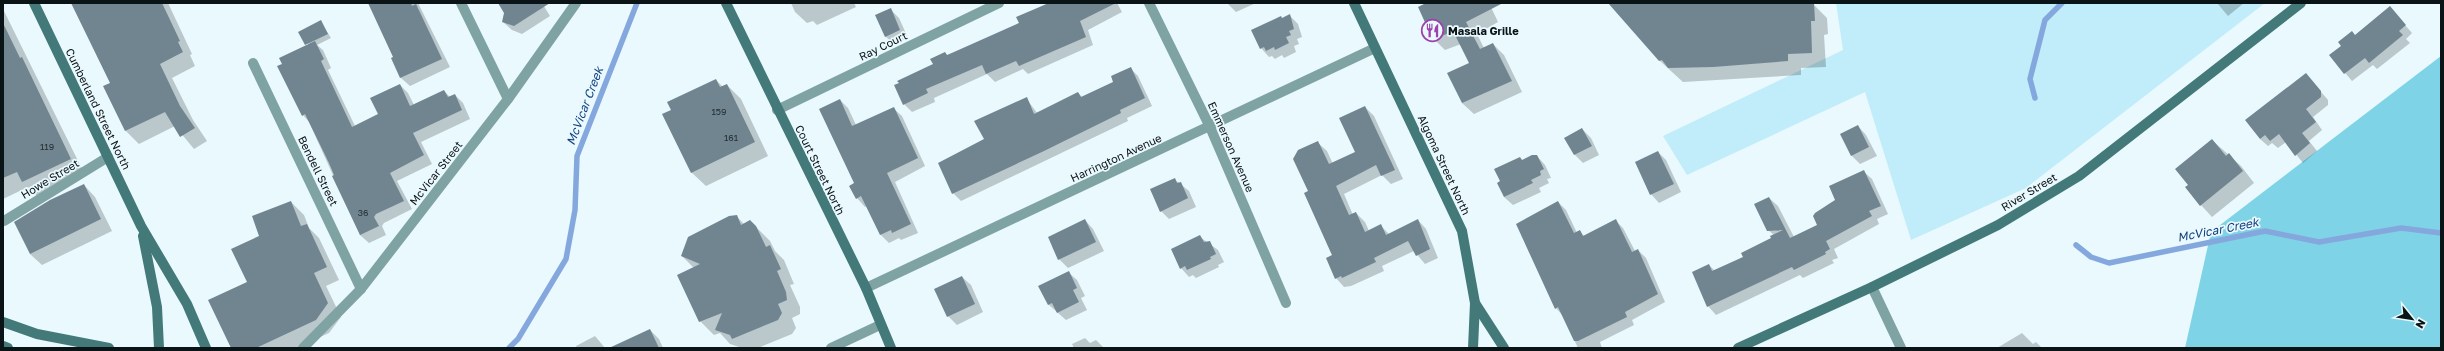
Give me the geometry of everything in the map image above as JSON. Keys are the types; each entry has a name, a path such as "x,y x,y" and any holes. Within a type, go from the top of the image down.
{"street":[{"name":"Cumberland Street North","path":"34,3 141,226 188,304 206,348"},
{"path":"461,3 508,99"},
{"name":"McVicar Street","path":"303,348 361,289 508,99 576,3"},
{"name":"Court Street North","path":"726,3 777,110 866,288 890,348"},
{"name":"Ray Court","path":"777,110 999,3"},
{"name":"Emmerson Avenue","path":"1149,3 1210,127 1286,303"},
{"name":"Algoma Street North","path":"1354,3 1462,231 1475,303 1473,348"},
{"name":"River Street","path":"1738,348 1872,287 1998,225 2079,176 2301,3"},
{"name":"Harrington Avenue","path":"866,288 1375,48"},
{"name":"Bendell Street","path":"253,63 361,289"},
{"name":"Howe Street","path":"4,221 108,157"},
{"name":"Cumberland Street North","path":"141,226 155,289 159,348"},
{"path":"1872,287 1901,348"},
{"path":"1475,303 1504,348"},
{"path":"3,322 37,334 109,348"},
{"path":"831,348 880,325"},
{"path":"3,346 8,348"}],"shaded area":[{"path":"1836,3 2265,3 2026,188 1911,240 1865,92 1687,175 1663,136 1843,50"},
{"path":"2441,56 2441,348 2185,348 2211,232"}],"building":[{"path":"71,3 162,3 180,41 178,42 183,52 160,64 180,106 195,128 180,137 165,112 125,131 103,86 110,83"},
{"path":"368,3 411,3 412,6 416,4 442,59 400,78 391,58 393,57"},
{"path":"498,3 550,3 514,26 502,22 504,13"},
{"path":"1049,3 1116,3 1080,21 1086,37 1019,66 1016,61 986,74 982,65 926,89 928,93 903,105 894,85 899,83 897,81 933,64 930,59 945,52 947,55 1019,23 1016,17"},
{"path":"1426,3 1503,3 1466,22 1480,49 1493,43 1512,81 1462,103 1447,73 1469,63 1453,31 1433,40 1418,7"},
{"path":"1608,3 1814,3 1815,21 1811,21 1812,53 1788,54 1788,61 1713,67 1668,68 1662,60 1659,61"},
{"path":"2390,6 2406,25 2399,31 2403,35 2369,63 2365,58 2344,74 2329,55 2341,46 2338,42 2352,31 2355,35"},
{"path":"891,8 900,30 885,37 875,15"},
{"path":"1290,14 1294,29 1289,31 1291,35 1286,37 1289,43 1275,50 1274,47 1266,51 1264,47 1260,49 1251,30 1281,16 1282,18"},
{"path":"321,20 328,34 305,45 298,32"},
{"path":"3,23 20,58 22,57 71,159 22,182 17,172 3,178"},
{"path":"315,41 324,59 321,61 352,127 378,114 370,98 400,84 410,106 444,90 448,97 455,94 462,110 413,133 424,155 390,173 404,201 376,214 374,217 379,226 360,235 332,176 334,175 329,163 305,114 302,116 277,66 282,64 279,58"},
{"path":"1131,67 1145,98 1120,110 1121,113 952,194 938,163 984,139 974,121 1027,97 1034,114 1078,92 1081,97 1113,82 1111,76"},
{"path":"2306,73 2321,91 2321,97 2306,109 2316,122 2302,133 2310,143 2295,156 2279,134 2270,141 2265,135 2260,139 2245,120"},
{"path":"716,79 720,87 727,84 755,142 691,173 662,114 671,110 667,102"},
{"path":"840,99 852,126 894,107 918,158 887,173 911,224 892,233 891,230 880,235 861,196 856,199 849,186 854,183 819,109"},
{"path":"1365,106 1395,170 1381,176 1376,165 1336,186 1349,215 1356,212 1365,232 1381,224 1386,235 1418,219 1430,249 1416,256 1408,241 1374,258 1376,262 1342,278 1341,276 1335,279 1326,258 1332,255 1304,193 1308,191 1293,159 1298,150 1318,141 1329,164 1355,152 1339,118"},
{"path":"1858,125 1869,147 1851,156 1840,134"},
{"path":"1582,128 1592,146 1574,155 1564,138"},
{"path":"2212,139 2226,156 2229,153 2243,171 2200,206 2185,187 2188,185 2175,169"},
{"path":"1658,151 1674,184 1650,195 1635,162"},
{"path":"1532,155 1537,155 1544,169 1540,171 1541,175 1531,180 1533,183 1504,197 1497,183 1500,181 1494,169 1520,157 1522,160"},
{"path":"1864,170 1881,206 1869,211 1872,216 1826,241 1830,249 1825,252 1826,254 1794,270 1792,267 1707,307 1692,272 1709,264 1712,271 1743,257 1741,253 1771,238 1770,236 1783,230 1767,231 1754,204 1769,197 1790,238 1817,225 1813,216 1815,213 1835,200 1829,186"},
{"path":"1175,178 1177,183 1181,182 1188,198 1160,212 1150,189"},
{"path":"84,184 101,219 30,254 14,222 50,200"},
{"path":"291,201 301,226 307,224 327,267 314,273 328,303 316,320 256,348 231,348 208,300 247,282 231,249 259,236 252,216"},
{"path":"1558,201 1574,233 1580,230 1583,236 1616,219 1632,252 1638,249 1658,294 1625,312 1627,317 1578,341 1574,341 1558,307 1555,309 1516,224"},
{"path":"737,215 741,225 750,220 756,226 766,247 770,245 781,269 777,271 786,292 787,300 778,304 782,313 778,320 732,339 730,335 715,330 722,313 699,322 677,275 700,264 681,256 688,237 729,216"},
{"path":"1085,219 1096,242 1058,260 1048,237"},
{"path":"1200,235 1204,242 1210,241 1216,254 1210,257 1211,259 1187,270 1185,266 1180,269 1171,249"},
{"path":"1069,271 1077,288 1073,290 1079,302 1057,313 1052,303 1048,305 1038,286"},
{"path":"962,276 975,304 947,317 934,289"},
{"path":"650,329 659,348 609,348"}],"waterway":[{"name":"McVicar Creek","path":"509,348 518,339 566,259 575,210 577,156 637,3"},
{"name":"McVicar Creek","path":"2035,98 2030,79 2045,20 2062,3"},
{"name":"McVicar Creek","path":"2076,245 2091,257 2109,263 2265,231 2319,242 2401,228 2441,233"}],"place":[{"name":"Masala Grille","path":"1432,31"}]}
